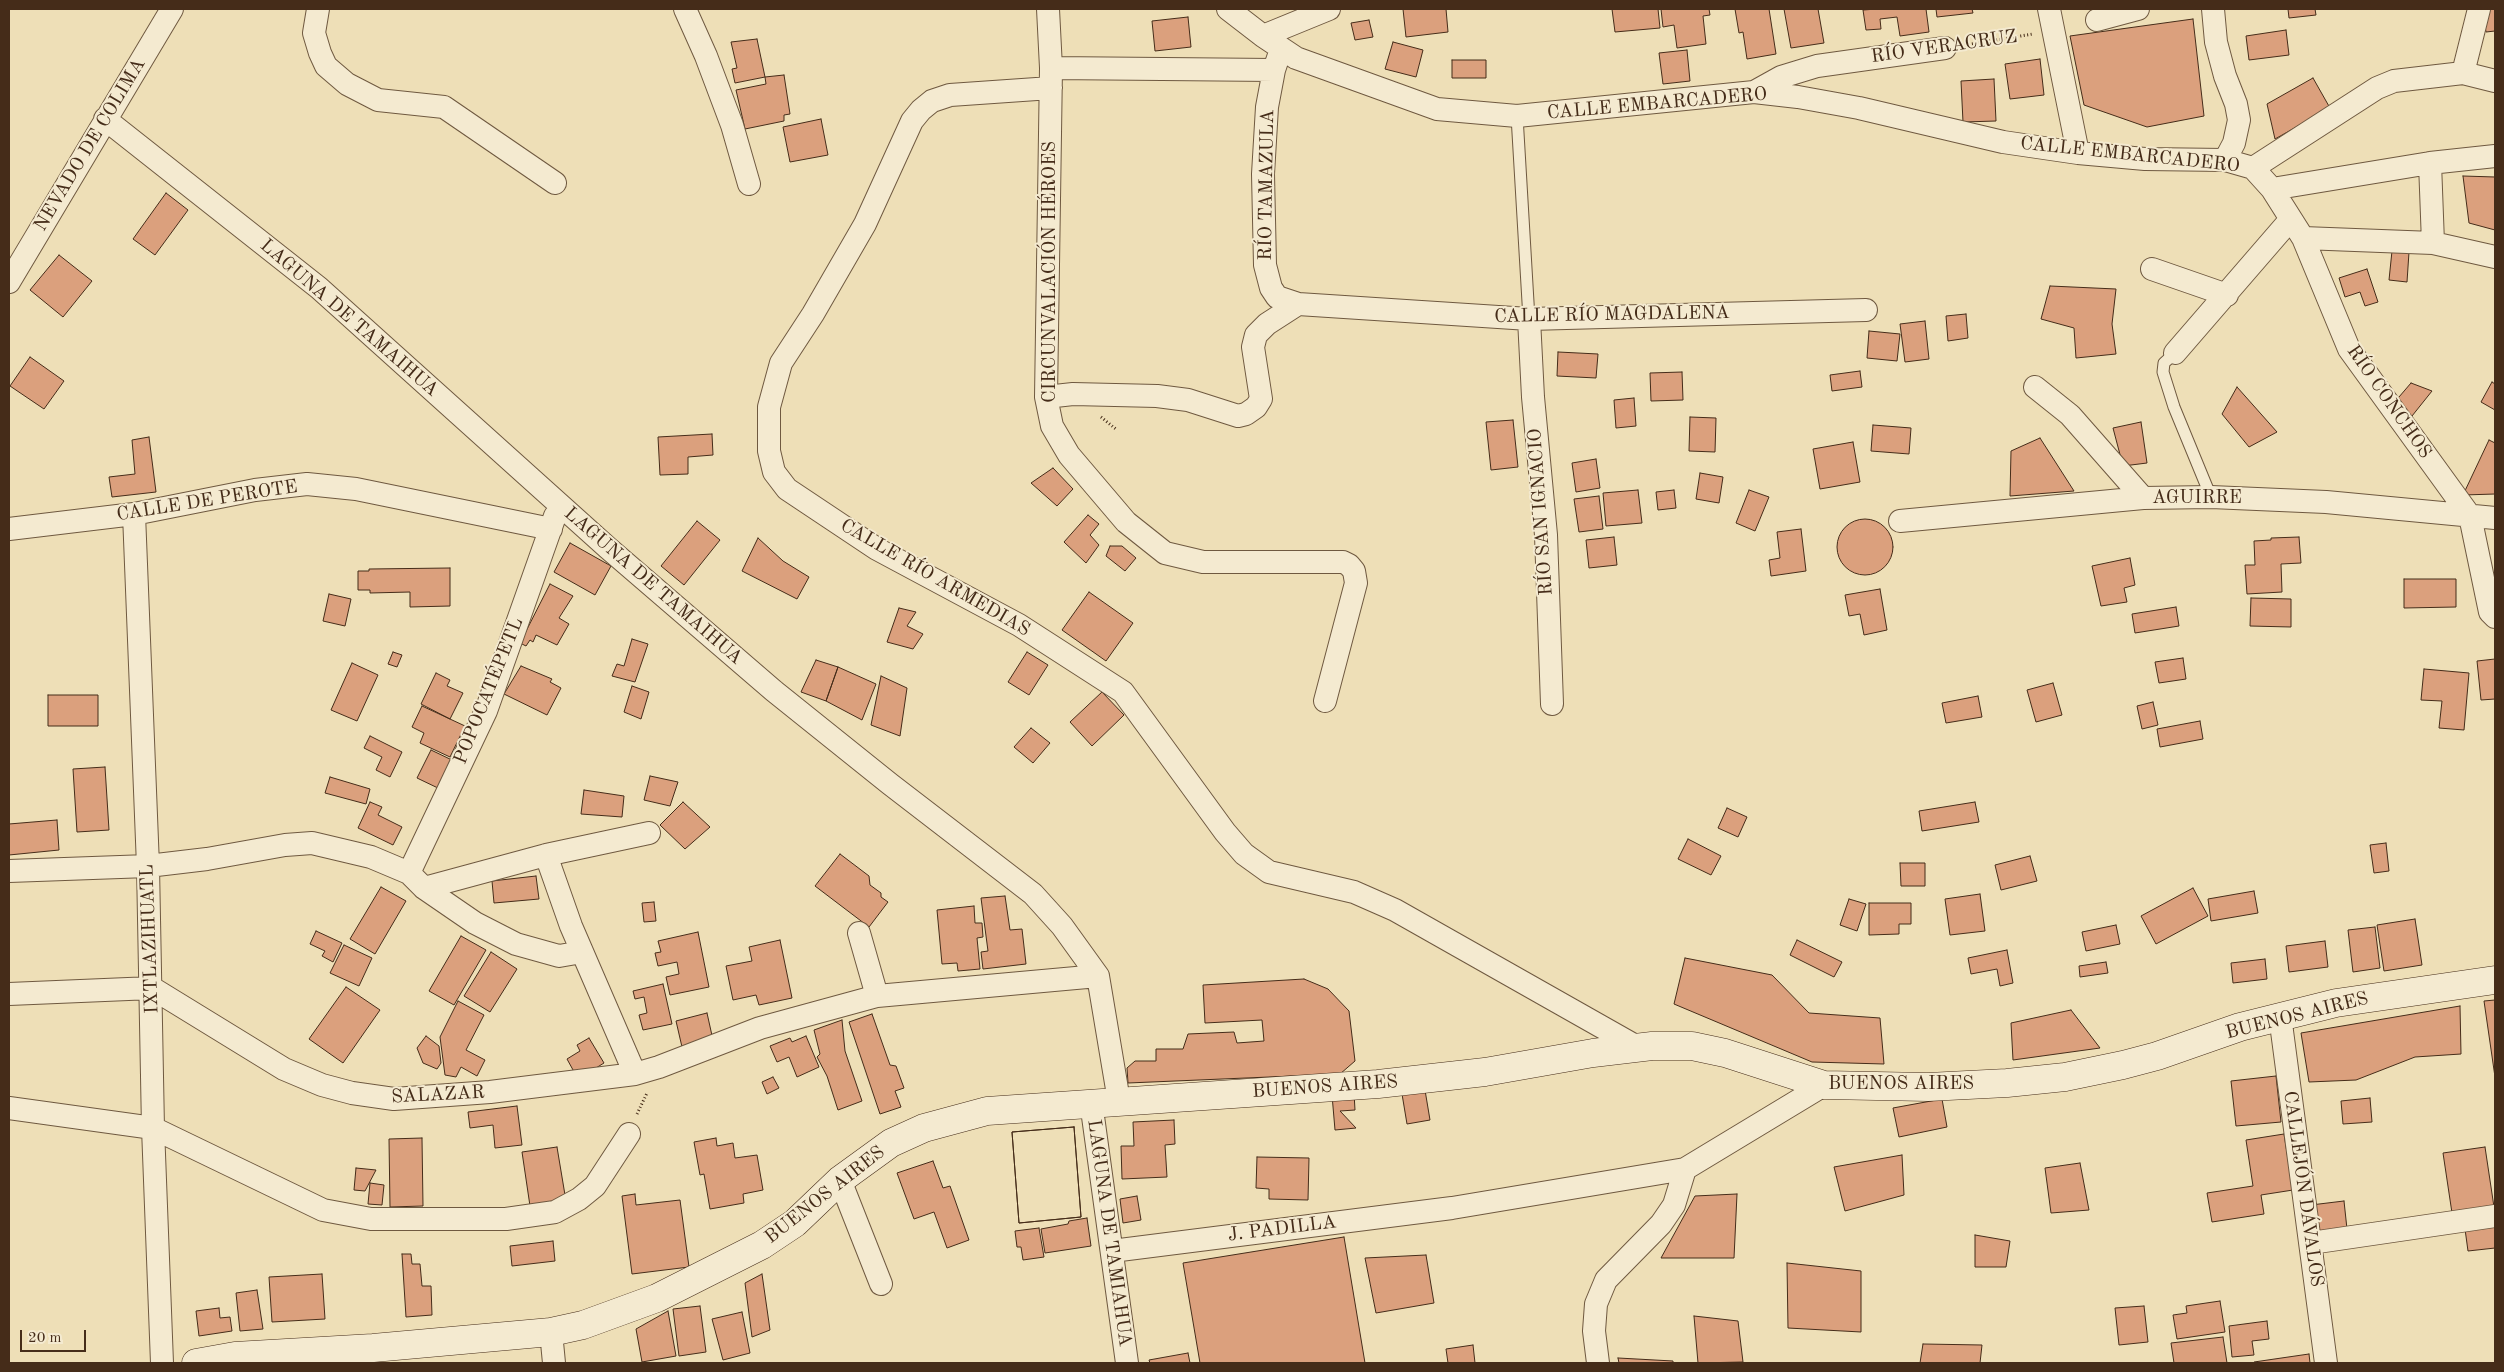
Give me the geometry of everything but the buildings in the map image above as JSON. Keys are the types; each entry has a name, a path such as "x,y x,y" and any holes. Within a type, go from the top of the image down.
{"street":[{"name":"NEVADO DE COLIMA","path":"9,278 172,9"},
{"path":"318,9 314,33 320,53 326,66 347,84 378,100 444,107 555,183"},
{"path":"685,9 706,56 732,125 749,184"},
{"name":"CIRCUNVALACIÓN HÉROES","path":"1048,9 1051,78 1046,397 1052,426 1069,455 1126,522 1165,553 1203,562 1343,562 1349,565 1354,571 1356,583 1325,701"},
{"name":"CALLE EMBARCADERO","path":"1228,9 1281,49 1331,72 1437,109 1517,116 1754,92 1798,97 1859,108 2003,142 2078,154 2145,159 2225,160 2253,168 2272,189"},
{"path":"1263,36 1329,9"},
{"path":"2049,9 2078,154"},
{"path":"2097,20 2138,9"},
{"path":"2213,9 2216,42 2225,76 2236,104 2239,120 2234,142 2225,160"},
{"path":"2463,73 2479,9"},
{"name":"RÍO VERACRUZ","path":"1754,92 1781,76 1817,66 1944,48"},
{"name":"RÍO TAMAZULA","path":"1281,49 1274,70 1267,107 1263,174 1265,265 1271,288 1277,297 1298,304"},
{"name":"CALLE RÍO ARMEDIAS","path":"1274,70 1051,78 950,95 932,101 912,121 865,224 823,298 781,363 769,407 769,451 774,472 787,488 878,549 1018,625 1123,692 1225,832 1244,854 1269,872 1354,892 1395,910 1639,1048"},
{"name":"CALLE EMBARCADERO","path":"2253,168 2377,88 2394,81 2463,73 2495,81"},
{"name":"LAGUNA DE TAMAIHUA","path":"105,119 319,288 608,548 774,691 890,784 1033,894 1062,926 1098,976 1119,1101"},
{"path":"2272,189 2430,163 2495,156"},
{"path":"2430,163 2433,243"},
{"name":"RÍO CONCHOS","path":"2272,189 2297,229 2349,349 2470,516 2487,600 2490,612 2495,617"},
{"path":"2175,353 2227,295 2297,229 2433,243 2495,257"},
{"path":"2152,269 2227,295"},
{"path":"1046,397 1073,394 1157,396 1188,400 1238,416 1246,414 1256,407 1261,399 1253,346 1256,335 1267,324 1298,304"},
{"name":"CALLE RÍO MAGDALENA","path":"1298,304 1530,319 1866,310"},
{"name":"RÍO SAN IGNACIO","path":"1530,319 1533,397 1546,535 1552,704"},
{"path":"2035,387 2070,415 2143,498"},
{"name":"CALLE DE PEROTE","path":"9,528 134,514 255,490 306,484 356,489 551,529"},
{"name":"AGUIRRE","path":"1900,521 2143,498 2210,497 2326,502 2495,518"},
{"name":"POPOCATÉPETL","path":"416,880 486,711 560,504"},
{"name":"IXTLAZIHUATL","path":"134,514 148,866 152,988 153,1128 162,1363"},
{"path":"416,880 649,833"},
{"path":"9,871 148,866 207,859 285,845 312,843 371,857 416,880 475,923 516,944 559,956 582,952"},
{"path":"546,854 582,952 635,1074"},
{"path":"859,933 877,996"},
{"name":"SALAZAR","path":"152,988 284,1069 322,1085 352,1093 403,1098 490,1092 635,1074 659,1067 760,1028 877,996 1098,976"},
{"name":"BUENOS AIRES","path":"196,1363 235,1356 373,1348 551,1332 624,1312 720,1268 762,1245 795,1222 840,1180 891,1143 947,1120 987,1111 1091,1102 1378,1084 1485,1072 1593,1053 1639,1048 1692,1046 1725,1053 1824,1085 1928,1087 2065,1077 2157,1056 2280,1016 2336,1003 2495,980"},
{"path":"9,994 152,988"},
{"name":"CALLEJÓN DÁVALOS","path":"2280,1016 2326,1363"},
{"path":"1598,1363 1594,1331 1596,1304 1606,1280 1661,1224 1674,1205 1685,1169 1824,1085"},
{"name":"LAGUNA DE TAMIAHUA","path":"1091,1102 1127,1363"},
{"path":"9,1108 153,1128 323,1210 345,1216 381,1219 506,1219 555,1212 579,1199 595,1186 629,1134"},
{"name":"J. PADILLA","path":"1112,1251 1452,1208 1685,1169"},
{"path":"840,1180 881,1284"},
{"path":"2311,1242 2495,1216"},
{"path":"551,1332 554,1363"}],"lane":[{"path":"1517,116 1530,319"},
{"path":"2175,353 2164,363 2163,372 2174,407 2210,497"}],"path":[{"name":"RÍO VERACRUZ","path":"1944,48 2054,30"},
{"path":"629,1134 659,1067"}]}
